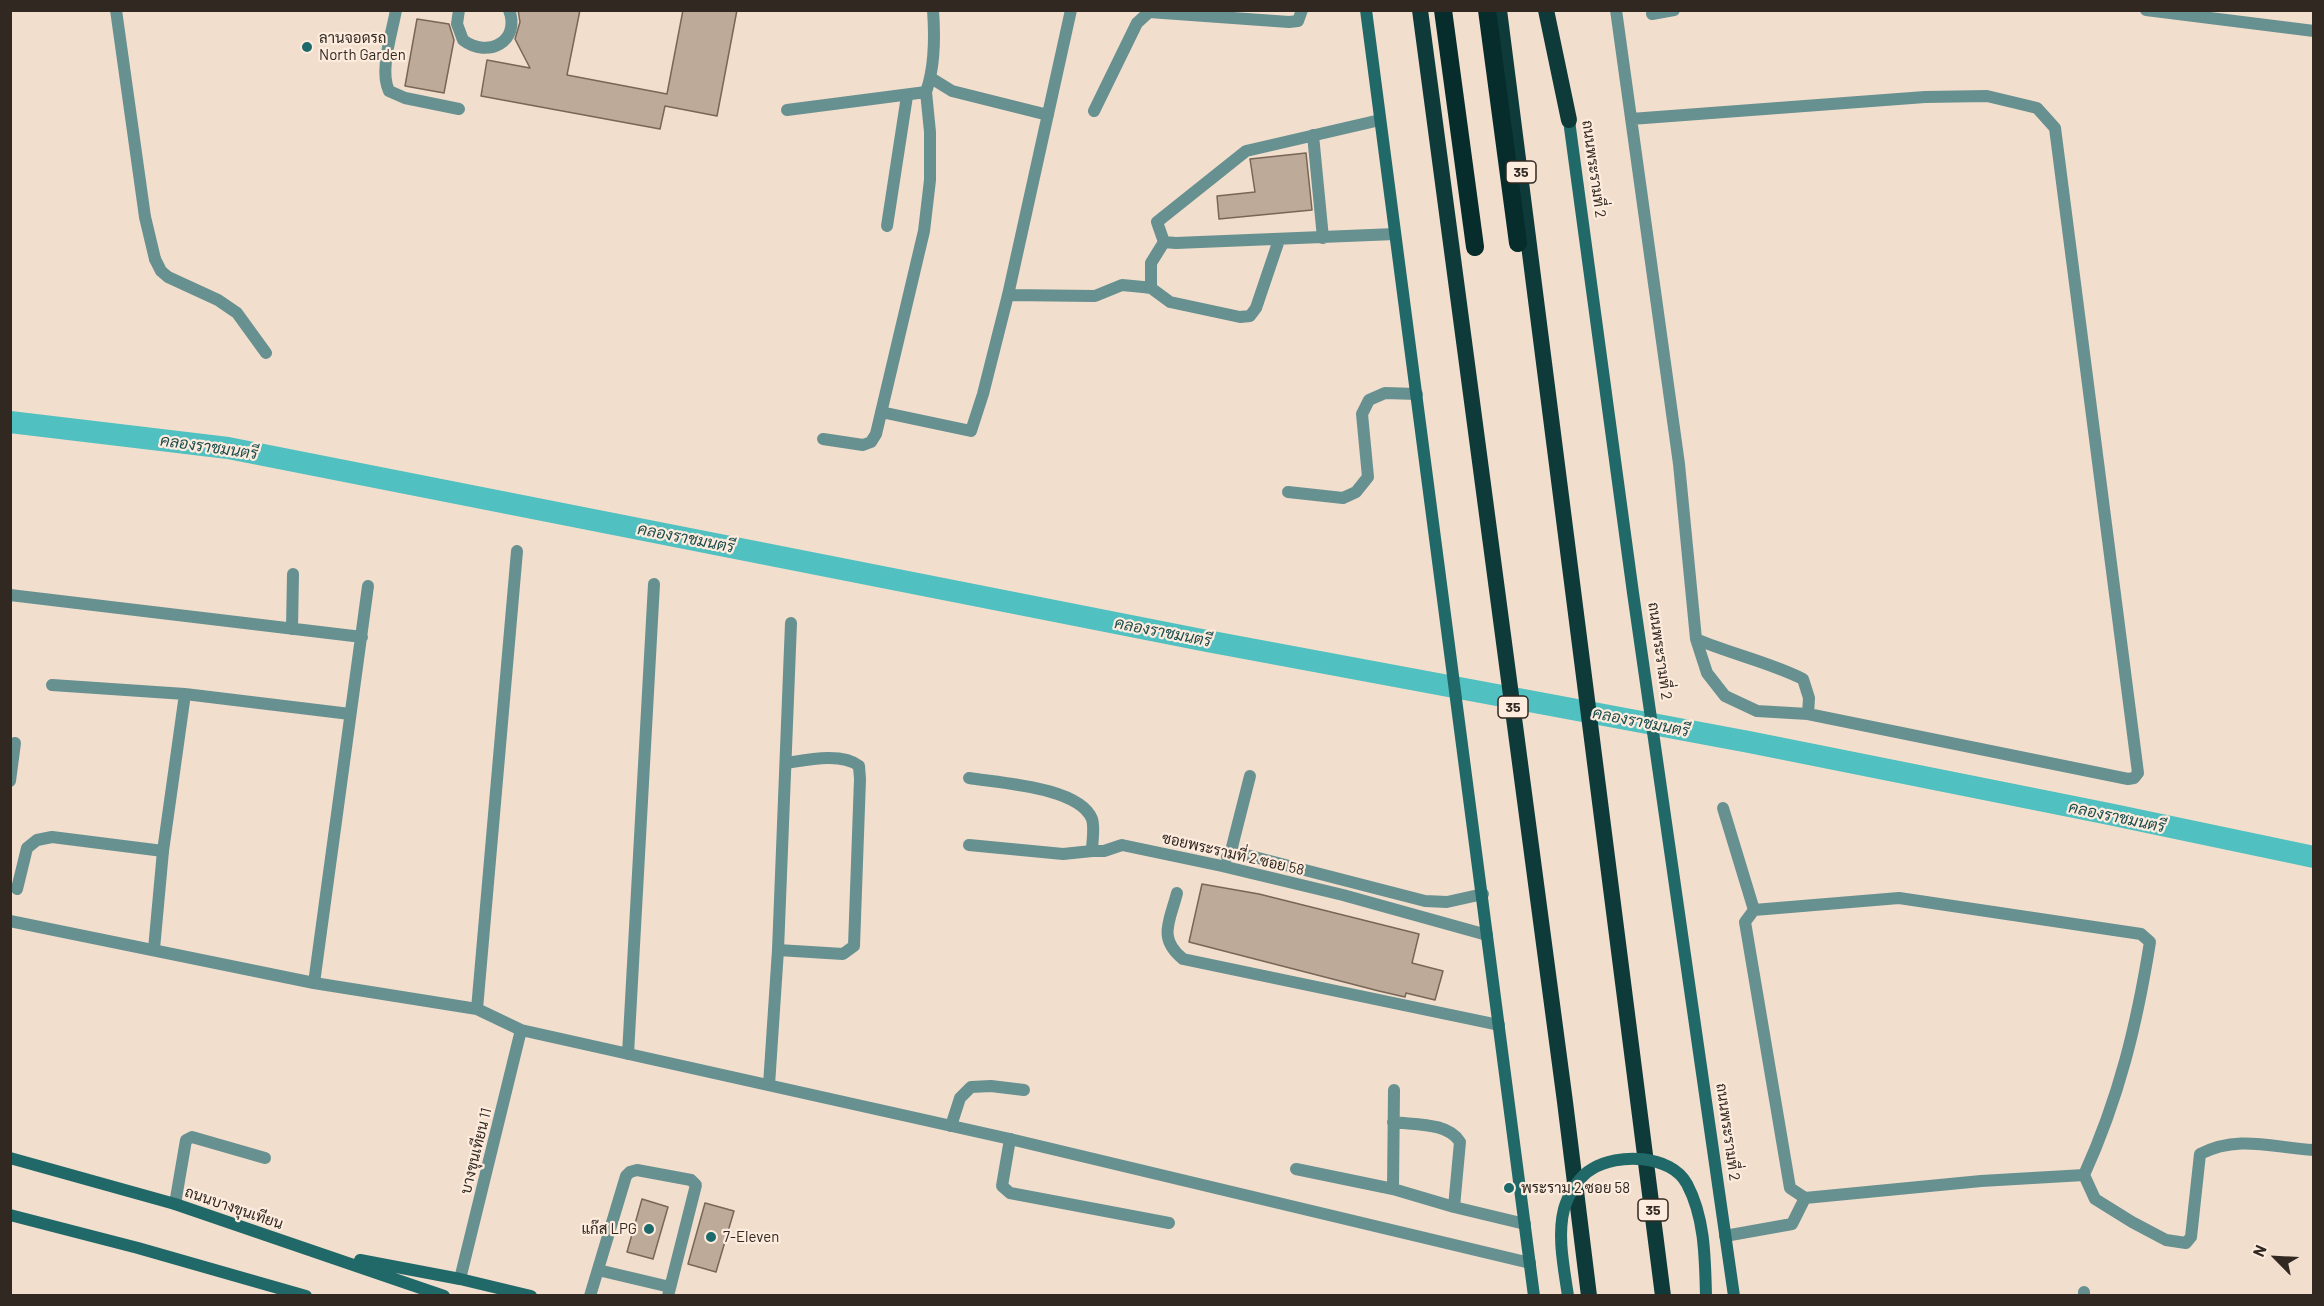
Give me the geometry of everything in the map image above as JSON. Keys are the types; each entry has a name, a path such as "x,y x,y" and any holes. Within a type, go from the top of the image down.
{"highway":[{"name":"35","path":"1420,10 1565,1102 1588,1296"},
{"path":"1443,10 1475,247"},
{"path":"1487,10 1518,243"},
{"name":"35","path":"1499,10 1643,1124 1663,1296"},
{"path":"1546,10 1569,120"}],"main road":[{"path":"1366,10 1534,1296"},
{"name":"ถนนพระรามที่ 2","path":"1555,10 1633,593 1734,1296"},
{"name":"ถนนบางขุนเทียน","path":"10,1158 175,1204 444,1296"},
{"path":"1568,1296 1561,1231 1564,1209 1573,1188 1590,1169 1607,1162 1631,1158 1654,1161 1672,1169 1686,1182 1698,1211 1704,1249 1706,1296"},
{"path":"10,1215 138,1248 306,1296"},
{"path":"311,1250 460,1279 531,1296"}],"street":[{"path":"116,10 145,217 155,259 161,271 168,278 218,300 237,313 266,353"},
{"path":"396,10 385,71 385,84 389,91 405,98 459,109"},
{"path":"459,10 457,24 463,40 479,49 488,49 504,40 509,32 511,23 509,10"},
{"path":"823,439 863,445 871,442 876,434 924,231 930,180 930,132 926,92 931,78 933,10"},
{"path":"881,412 971,431 983,394 1008,295 1071,10"},
{"path":"1094,111 1137,23 1149,12 1289,22 1298,21 1302,10"},
{"path":"1616,10 1678,464 1696,639 1707,673 1725,696 1757,711 1808,714 2128,779 2134,778 2138,773 2055,128 2037,108 1987,96 1925,97 1631,119"},
{"path":"1652,14 1674,10"},
{"path":"2146,10 2313,31"},
{"path":"931,78 951,91 1048,116"},
{"path":"786,110 926,92"},
{"path":"888,226 907,96"},
{"path":"1151,288 1152,263 1164,242 1157,222 1246,151 1380,120"},
{"path":"1313,135 1323,238"},
{"path":"1164,242 1279,240 1395,234"},
{"path":"1008,295 1095,296 1122,285 1151,288 1170,302 1240,316 1251,316 1256,308 1279,240"},
{"path":"1288,492 1342,498 1356,492 1368,477 1362,414 1368,400 1385,393 1417,393"},
{"path":"477,1009 517,551"},
{"path":"292,629 293,574"},
{"path":"628,1054 654,584"},
{"path":"314,982 368,586"},
{"path":"10,595 362,638"},
{"path":"769,1085 778,950 791,623"},
{"path":"1696,639 1721,650 1780,667 1803,680 1809,698 1808,714"},
{"path":"52,685 185,694 350,714"},
{"path":"154,949 163,851 185,694"},
{"path":"10,781 15,743"},
{"path":"778,950 843,954 854,946 855,925 859,766 853,762 824,757 786,763"},
{"path":"1222,866 1231,851 1250,776"},
{"path":"969,777 1060,794 1076,801 1086,809 1093,821 1092,851"},
{"path":"1723,808 1754,910"},
{"path":"17,889 27,848 37,840 52,837 163,851"},
{"name":"ซอยพระรามที่ 2 ซอย 58","path":"969,845 1063,854 1104,851 1122,845 1344,895 1487,935"},
{"path":"1231,851 1425,901 1447,902 1483,894"},
{"path":"1177,893 1166,938 1172,950 1182,959 1499,1025"},
{"path":"2084,1175 1981,1181 1805,1198 1790,1188 1745,922 1754,910 1899,898 2141,934 2150,942 2140,1003 2119,1087 2084,1175 2096,1199 2166,1240 2186,1244 2191,1237 2200,1154 2239,1142 2313,1150"},
{"path":"11,922 314,982 477,1009 521,1030 1010,1139 1530,1263"},
{"name":"บางขุนเทียน 11","path":"460,1279 521,1030"},
{"path":"951,1126 960,1098 971,1087 991,1086 1024,1090"},
{"path":"1393,1189 1394,1090"},
{"path":"1394,1122 1450,1130 1455,1134 1460,1142 1454,1207"},
{"path":"175,1204 186,1140 192,1137 265,1158"},
{"path":"1010,1139 1002,1186 1010,1193 1169,1222"},
{"path":"1296,1169 1393,1189 1525,1224"},
{"path":"590,1296 626,1176 637,1170 691,1180 695,1187 669,1291 598,1270"},
{"path":"1725,1236 1792,1224 1805,1198"}],"building":[{"path":"518,10 580,10 567,75 667,94 683,10 737,10 717,116 665,106 660,129 481,96 487,60 530,68 515,39 520,22"},
{"path":"417,19 449,24 454,40 444,93 405,86"},
{"path":"1306,153 1312,210 1219,219 1217,196 1255,192 1250,159"},
{"path":"1202,884 1259,894 1419,934 1412,963 1443,971 1435,1000 1406,993 1405,997 1379,991 1189,942"},
{"path":"642,1199 668,1207 653,1259 627,1252"},
{"path":"705,1203 734,1211 716,1272 688,1264"}],"waterway":[{"name":"คลองราชมนตรี","path":"10,422 228,448 1207,641 1749,742 2314,857"}],"place":[{"name":"ลานจอดรถ North Garden","path":"307,47"},
{"name":"พระราม 2 ซอย 58","path":"1509,1188"},
{"name":"แก๊ส LPG","path":"649,1229"},
{"name":"7-Eleven","path":"711,1237"}]}
